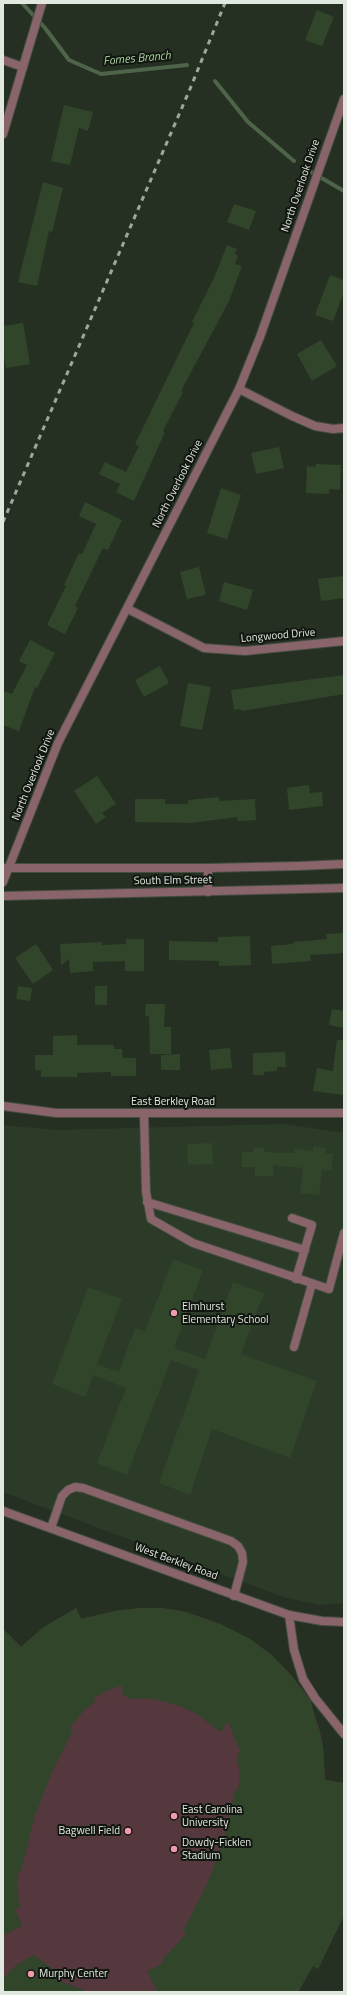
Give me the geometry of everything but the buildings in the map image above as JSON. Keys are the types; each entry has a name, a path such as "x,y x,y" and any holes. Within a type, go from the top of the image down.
{"street":[{"path":"3,134 42,4"},
{"path":"3,60 23,67"},
{"name":"North Overlook Drive","path":"3,882 6,868 58,743 128,609 239,389 260,337 344,99"},
{"path":"239,389 315,426 333,429 344,428"},
{"name":"Longwood Drive","path":"128,609 204,648 245,651 344,641"},
{"name":"South Elm Street","path":"6,868 208,868 344,864"},
{"path":"208,868 208,892"},
{"name":"South Elm Street","path":"3,896 344,888"},
{"name":"East Berkley Road","path":"3,1106 56,1113 344,1113"},
{"path":"144,1113 146,1202 151,1219 193,1243 328,1289 344,1233"},
{"path":"146,1202 305,1250"},
{"path":"292,1218 312,1225 296,1279"},
{"path":"294,1347 312,1284"},
{"path":"52,1528 62,1496 68,1490 75,1487 83,1488 231,1541 238,1546 242,1553 243,1562 234,1596"},
{"name":"West Berkley Road","path":"3,1511 289,1615 322,1621 344,1622"},
{"path":"289,1615 294,1650 304,1679 315,1698 344,1734"}],"shaded area":[{"name":"Elmhurst Elementary School","path":"284,1124 344,1133 344,1603 320,1605 283,1597 3,1492 3,1125 56,1130"},
{"name":"Dowdy-Ficklen Stadium","path":"76,1608 81,1619 115,1611 141,1608 162,1608 186,1612 220,1624 250,1639 271,1655 291,1675 312,1702 310,1704 319,1728 323,1746 325,1780 344,1783 344,1915 318,1969 313,1966 298,1992 88,1992 55,1980 56,1976 52,1972 18,1964 3,1979 3,1629 21,1647 44,1627"}],"waterway":[{"name":"Fomes Branch","path":"22,3 45,28 69,60 101,74 187,65"},
{"name":"Fomes Branch","path":"215,81 248,122 294,161"},
{"name":"Fomes Branch","path":"306,169 344,191"}],"railway":[{"path":"3,522 190,89 225,3"}],"place":[{"name":"Elmhurst Elementary School","path":"174,1313"},
{"name":"East Carolina University","path":"174,1816"},
{"name":"Bagwell Field","path":"128,1831"},
{"name":"Dowdy-Ficklen Stadium","path":"174,1849"},
{"name":"Murphy Center","path":"31,1974"}]}
